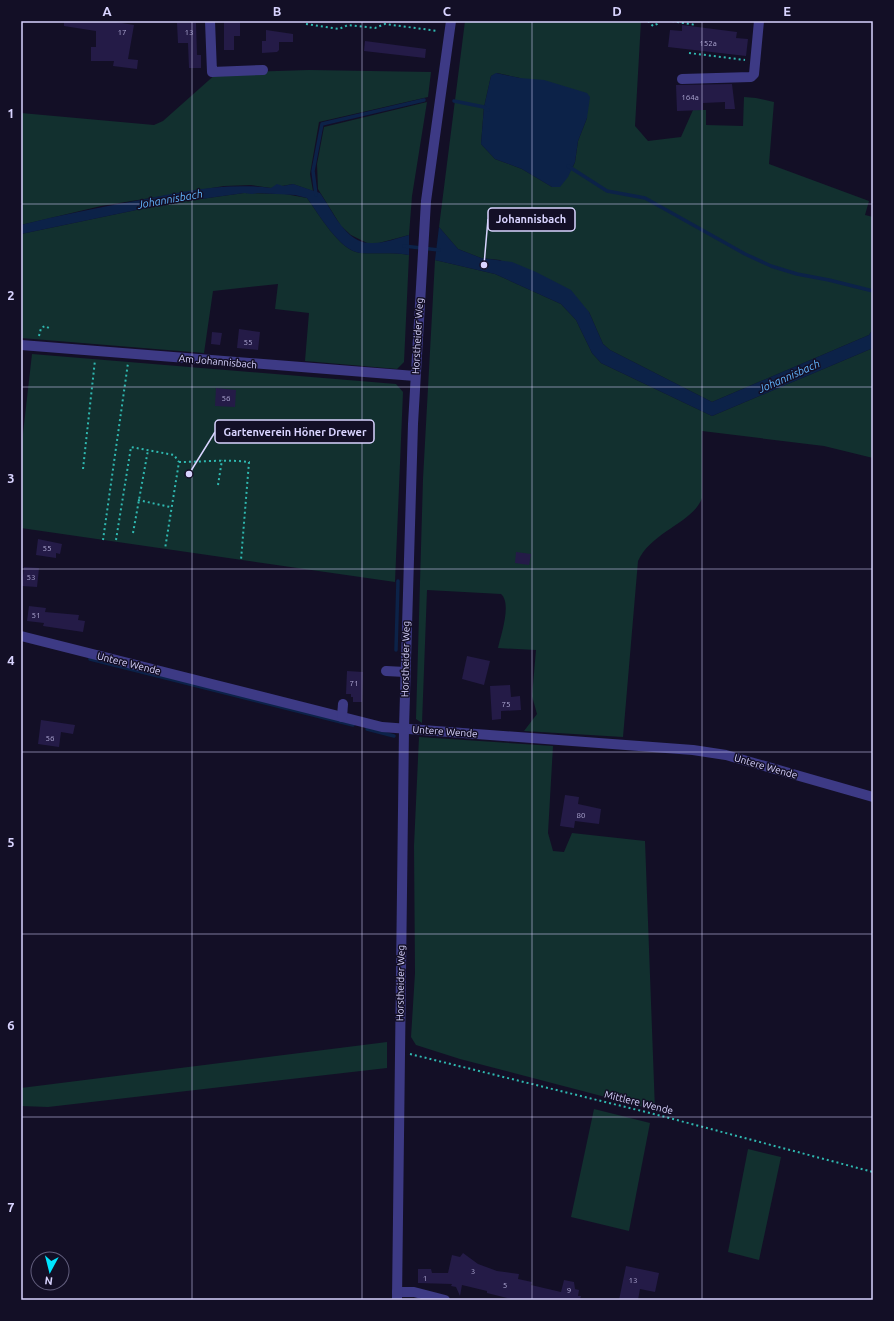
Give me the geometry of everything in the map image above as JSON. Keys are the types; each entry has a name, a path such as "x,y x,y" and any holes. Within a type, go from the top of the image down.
{"street":[{"path":"210,21 212,72 263,70"},
{"name":"Horstheider Weg","path":"397,1296 405,672 415,376 421,258 427,186 451,21"},
{"path":"682,79 751,77 754,74 756,61 759,21"},
{"name":"Am Johannisbach","path":"21,345 415,376"},
{"name":"Untere Wende","path":"21,636 382,727 693,750 726,755 873,796"},
{"path":"386,671 405,672"},
{"path":"342,717 343,704"},
{"path":"397,1296 414,1292 445,1300"}],"path":[{"path":"648,21 653,26 657,24 658,21"},
{"path":"672,21 696,25"},
{"path":"306,24 339,29 348,26 375,28 385,24 438,31"},
{"path":"688,53 756,61"},
{"path":"39,336 41,328 45,326 49,328"},
{"path":"83,469 96,351"},
{"path":"103,540 129,354"},
{"path":"116,540 131,447 148,450 174,455 179,462 170,507 165,549"},
{"path":"133,533 148,450"},
{"path":"179,462 222,460 249,462 241,560"},
{"path":"218,486 222,460"},
{"path":"138,500 170,507"},
{"name":"Mittlere Wende","path":"399,1053 411,1054 624,1107 873,1172"}],"green space":[{"path":"465,21 641,21 635,126 648,141 681,137 693,110 706,110 706,125 743,126 744,97 774,102 769,164 869,201 865,215 873,217 873,329 869,335 712,402 610,350 603,344 589,312 500,260 481,258 458,249 439,227","holes":["497,73 520,78 587,118 578,141 575,162 572,169 552,187 522,169 495,159 481,144 484,107 491,76"]},
{"path":"309,70 431,72 428,97 319,122 310,174 313,191 293,184 271,188 251,185 224,186 101,206 21,225 21,113 154,125 163,121 217,73"},
{"path":"427,102 412,196 409,235 375,244 367,243 351,235 341,226 318,189 317,164 324,127"},
{"path":"244,193 285,194 307,198 330,230 337,238 352,250 360,253 409,255 404,362 397,369 305,361 309,313 275,309 278,284 213,291 204,353 21,338 21,234 165,204"},
{"path":"435,260 495,274 561,304 576,320 592,353 601,363 712,416 873,348 873,458 824,446 702,431 702,498 697,507 690,514 653,542 644,551 638,561 623,737 524,731 537,714 532,696 536,650 498,648 506,612 506,604 501,594 427,590 422,723 416,719 423,479"},
{"path":"32,354 396,384 403,392 395,582 21,528 21,451"},
{"path":"419,737 553,746 548,833 553,851 564,852 572,833 645,841 655,1110 460,1059 416,1045 411,1037 415,973 414,846"},
{"path":"387,1042 387,1068 48,1107 21,1106 21,1088"},
{"path":"594,1109 650,1123 629,1231 571,1217"},
{"path":"748,1149 781,1157 759,1260 728,1252"}],"water":[{"path":"496,73 520,78 544,80 587,93 590,97 587,118 578,141 575,162 568,177 560,187 552,187 522,169 495,159 481,144 484,107 491,76"},
{"path":"277,184 283,186 293,184 320,193 341,226 355,239 373,243 409,235 409,255 360,253 352,250 337,238 330,230 307,198 295,195 244,193 165,204 21,234 21,225 92,209 203,189 237,186 271,188"},
{"path":"439,227 458,249 481,258 512,262 536,272 571,290 589,312 603,344 610,350 712,402 869,335 873,329 873,348 712,416 601,363 592,353 576,320 561,304 495,274 435,260"}],"building":[{"path":"64,21 110,21 134,25 128,59 138,60 137,69 113,66 114,61 91,61 91,47 96,47 96,31 64,26"},
{"path":"224,21 240,21 240,36 234,36 234,50 224,50"},
{"path":"177,23 196,23 197,55 201,55 201,68 189,68 188,43 178,43"},
{"path":"682,25 737,32 736,38 748,39 746,56 668,47 670,30 682,31"},
{"path":"266,30 293,34 293,42 279,42 279,50 277,52 262,53 262,41 266,41"},
{"path":"365,41 426,49 425,58 364,51"},
{"path":"732,84 735,109 725,109 725,102 703,103 703,110 677,111 676,85"},
{"path":"239,329 260,332 258,350 237,348"},
{"path":"212,332 222,333 220,345 211,344"},
{"path":"216,388 236,390 235,407 215,406"},
{"path":"38,539 62,544 60,554 56,553 56,558 36,555"},
{"path":"516,552 531,554 529,565 515,563"},
{"path":"24,567 39,568 37,587 22,586"},
{"path":"29,606 46,608 45,612 79,615 78,620 85,621 83,632 43,626 44,623 27,621"},
{"path":"467,656 490,661 484,685 462,679"},
{"path":"347,671 363,672 362,702 353,702 353,697 351,697 351,694 346,694"},
{"path":"510,685 511,697 520,696 521,710 501,711 501,719 492,720 490,686"},
{"path":"41,720 75,725 73,734 61,732 59,747 38,744"},
{"path":"565,795 579,797 578,804 601,809 599,824 575,821 574,828 560,826"},
{"path":"463,1253 478,1264 497,1271 519,1274 518,1279 532,1282 531,1285 561,1292 564,1280 574,1282 575,1289 579,1290 578,1296 581,1296 580,1300 515,1300 462,1285 460,1296 456,1287 451,1286 452,1284 418,1283 418,1269 431,1269 432,1273 448,1273 452,1255 460,1257"},
{"path":"626,1266 659,1273 655,1292 640,1289 638,1300 619,1300"}],"waterway":[{"path":"316,195 313,171 322,124 424,100"},
{"path":"454,101 484,107 488,110"},
{"path":"568,166 607,191 645,198 745,254 771,266 797,274 873,291"},
{"name":"Johannisbach","path":"404,246 439,250"},
{"path":"396,650 398,581"},
{"path":"90,659 353,725"},
{"path":"367,729 394,736"}],"place":[{"name":"Johannisbach","path":"484,265"},
{"name":"Gartenverein Höner Drewer","path":"189,474"}]}
